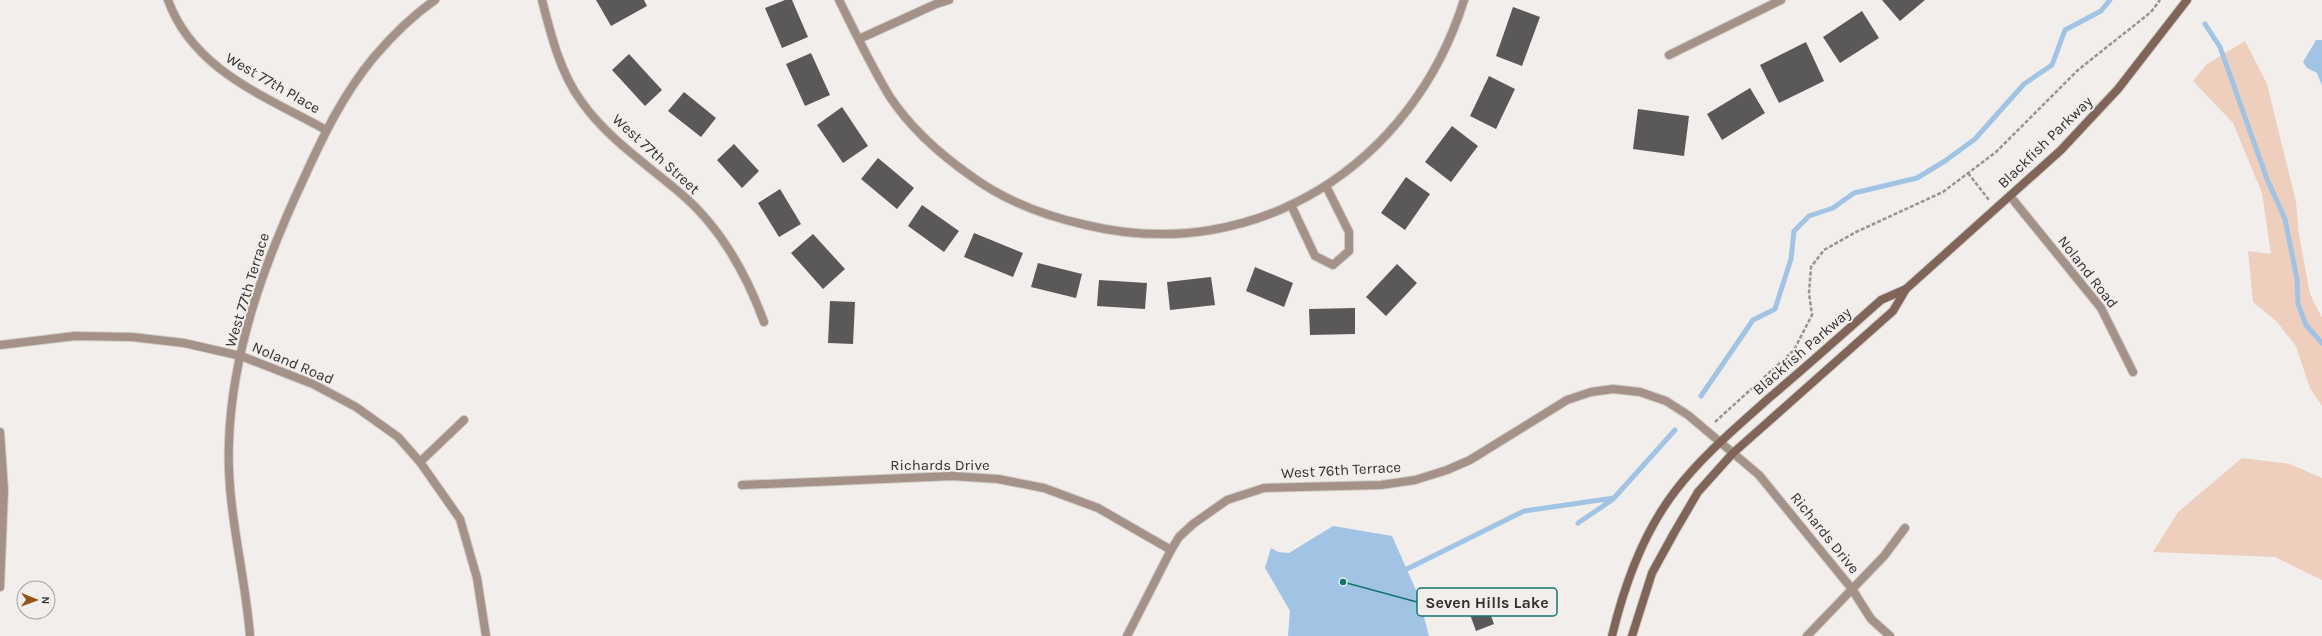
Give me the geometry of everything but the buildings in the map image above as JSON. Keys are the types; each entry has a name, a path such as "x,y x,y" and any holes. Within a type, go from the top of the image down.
{"main road":[{"name":"Blackfish Parkway","path":"1632,636 1652,573 1698,492 1733,452 1893,311 1906,289 2060,150 2118,89 2187,0"},
{"name":"Blackfish Parkway","path":"1612,636 1624,592 1635,566 1661,513 1676,490 1720,442 1881,300 1906,289"}],"street":[{"name":"West 77th Place","path":"168,0 173,13 187,37 204,57 226,74 326,130"},
{"name":"West 77th Terrace","path":"250,636 230,496 228,442 232,397 249,321 263,274 283,222 326,130 373,58 404,25 435,0"},
{"name":"West 77th Street","path":"542,0 564,73 581,102 617,142 680,192 701,212 723,240 744,274 764,322"},
{"path":"839,0 891,98 920,133 971,176 1009,199 1051,217 1109,231 1171,235 1205,232 1239,225 1291,205 1326,186 1378,145 1422,90 1443,53 1455,27 1464,0"},
{"path":"859,39 936,4 949,0"},
{"path":"1669,55 1781,0"},
{"path":"1291,205 1315,256 1333,265 1349,251 1349,232 1326,186"},
{"name":"Noland Road","path":"2010,196 2101,308 2114,331 2133,372"},
{"name":"Noland Road","path":"0,345 28,340 75,336 132,337 184,343 240,356 313,384 356,407 398,437 420,462"},
{"name":"West 76th Terrace","path":"1127,636 1179,537 1227,500 1264,488 1381,485 1415,480 1446,470 1495,445 1567,400 1591,392 1613,389 1640,392 1666,401 1733,452"},
{"path":"464,420 420,462 460,519 477,578 486,636"},
{"path":"0,432 4,490 0,587"},
{"name":"Richards Drive","path":"1733,452 1758,475 1772,491 1852,589 1871,619 1890,636"},
{"name":"Richards Drive","path":"742,485 952,476 998,479 1044,488 1098,508 1171,550"},
{"path":"1807,636 1884,556 1905,528"}],"path":[{"path":"1706,430 1794,350 1812,315 1810,293 1811,268 1824,250 1856,232 1943,192 1996,152 2078,70 2151,12 2160,0"},
{"path":"1968,173 1996,208"}],"shaded area":[{"path":"2245,41 2267,84 2296,202 2299,235 2310,294 2322,318 2322,406 2310,388 2296,346 2276,321 2253,302 2248,251 2271,254 2262,193 2233,123 2193,81 2206,65"},
{"path":"2242,458 2290,464 2322,478 2322,580 2275,557 2153,552 2178,512"}],"water":[{"path":"2316,40 2322,40 2322,86 2317,73 2307,68 2303,62"},
{"path":"1333,526 1392,536 1419,597 1429,636 1288,636 1290,611 1265,568 1271,548 1278,552 1289,553"}],"waterway":[{"path":"1701,396 1753,320 1775,309 1791,259 1794,231 1809,216 1833,208 1854,193 1917,178 1945,161 1975,139 2024,84 2052,65 2065,30 2101,11 2110,0"},
{"path":"2205,24 2220,47 2267,179 2285,219 2297,279 2298,304 2306,325 2322,343"},
{"path":"1407,569 1524,511 1614,498 1675,430"},
{"path":"1578,523 1612,500"}],"place":[{"name":"Seven Hills Lake","path":"1343,582"}]}
